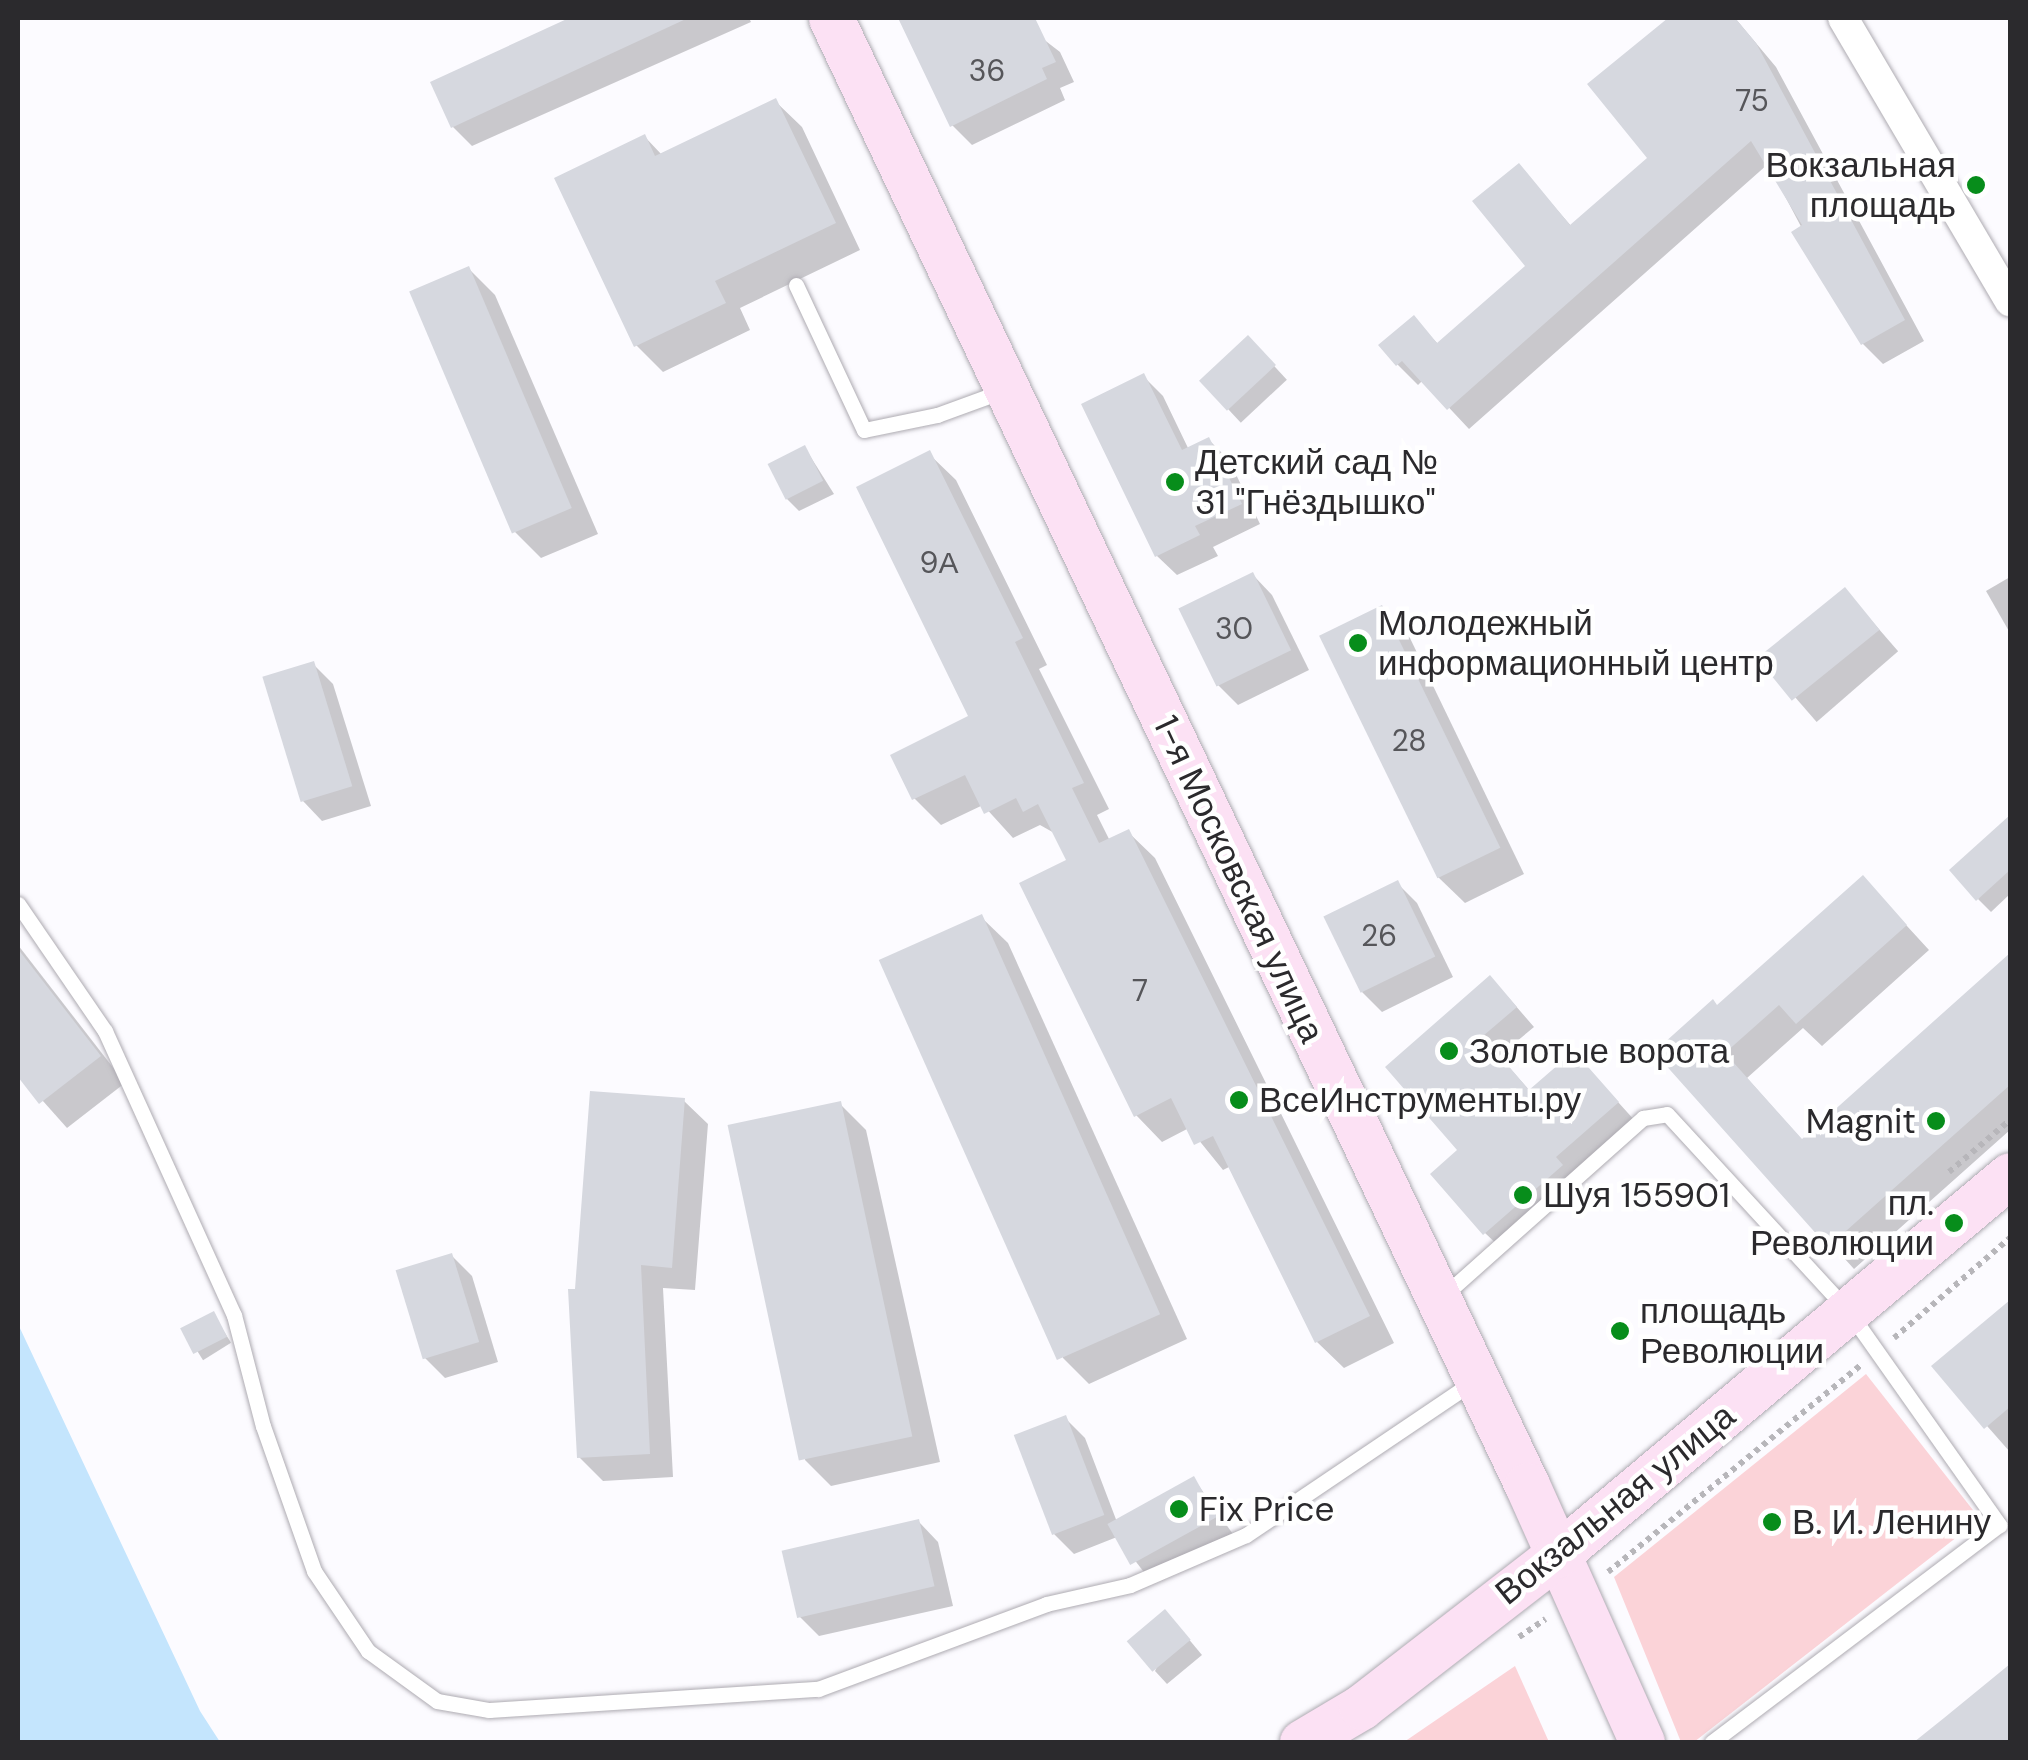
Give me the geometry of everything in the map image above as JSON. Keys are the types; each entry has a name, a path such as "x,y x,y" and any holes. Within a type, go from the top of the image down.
{"main road":[{"name":"1-я Московская улица","path":"831,18 1003,390 1578,1596 1642,1742"},
{"name":"Вокзальная улица","path":"1302,1742 1361,1707 1557,1555 2010,1175"}],"street":[{"path":"1843,18 2010,302"}],"lane":[{"path":"796,285 864,430 938,415 1003,390"},
{"path":"18,904 104,1031 234,1315 268,1442 314,1572 368,1651 437,1701 488,1710 818,1690 1046,1604 1130,1585 1246,1535 1476,1380"},
{"path":"1438,1300 1643,1118 1658,1113 1680,1123 1849,1312 2000,1525 1712,1742"}],"path":[{"path":"1578,1596 2010,1238"}],"shaded area":[{"path":"1866,1374 1980,1519 1694,1742 1681,1742 1614,1577"},
{"path":"1515,1666 1549,1742 1404,1742"}],"water":[{"path":"18,1324 200,1711 220,1742 18,1742"}],"building":[{"path":"569,18 688,18 451,128 430,82"},
{"path":"898,18 1035,18 1056,62 1042,68 1047,79 950,127"},
{"path":"1668,18 1735,18 1756,43 1905,320 1861,345 1791,232 1802,225 1751,141 1447,410 1402,361 1396,366 1378,345 1414,315 1437,343 1525,266 1472,201 1519,163 1570,225 1647,158 1587,84"},
{"path":"776,98 836,223 715,281 726,303 634,347 554,178 645,134 655,156"},
{"path":"469,266 572,508 512,533 409,291"},
{"path":"1248,335 1276,365 1227,411 1199,381"},
{"name":"Детский сад № 31 \"Гнёздышко\"","path":"1144,373 1182,450 1209,437 1242,504 1195,526 1200,535 1155,557 1081,404"},
{"path":"805,445 823,481 786,500 768,464"},
{"path":"930,450 1023,638 1015,642 1084,783 1072,788 1099,843 1129,829 1370,1316 1315,1343 1213,1136 1194,1145 1171,1098 1134,1117 1019,883 1066,860 1038,804 1023,812 1016,798 984,814 965,775 912,800 890,755 968,716 856,487"},
{"path":"1253,572 1291,650 1217,687 1178,608"},
{"path":"1845,587 1880,630 1792,701 1757,658"},
{"path":"1382,605 1500,848 1437,878 1319,636"},
{"path":"314,661 352,786 301,802 262,677"},
{"path":"2010,815 2010,870 1976,901 1949,870"},
{"path":"1863,875 1907,925 1796,1024 1779,1005 1725,1053 1802,1139 2010,953 2010,1085 1828,1247 1654,1052 1713,999 1717,1005"},
{"path":"1398,880 1435,956 1361,993 1323,916"},
{"path":"982,914 1160,1314 1057,1360 879,960"},
{"path":"18,949 101,1056 39,1104 18,1077"},
{"path":"1490,975 1517,1007 1483,1036 1529,1090 1574,1051 1619,1102 1556,1157 1563,1165 1483,1235 1430,1174 1457,1150 1385,1067"},
{"path":"590,1091 685,1098 672,1268 641,1265 650,1454 577,1458 568,1289 575,1289"},
{"path":"841,1101 912,1437 799,1461 728,1125"},
{"path":"452,1253 479,1342 423,1359 396,1270"},
{"path":"2010,1300 2010,1407 1984,1429 1931,1366"},
{"path":"214,1311 227,1337 193,1354 180,1328"},
{"path":"1066,1415 1104,1515 1052,1535 1014,1435"},
{"path":"1194,1476 1217,1517 1130,1565 1107,1524"},
{"path":"919,1519 935,1586 797,1618 782,1551"},
{"path":"1165,1609 1191,1640 1152,1672 1127,1641"},
{"path":"2010,1664 2010,1742 1914,1742 1944,1718"}],"place":[{"name":"Вокзальная площадь","path":"1976,185"},
{"name":"Детский сад № 31 \"Гнёздышко\"","path":"1175,482"},
{"name":"Молодежный информационный центр","path":"1358,643"},
{"name":"Золотые ворота","path":"1449,1051"},
{"name":"ВсеИнструменты.ру","path":"1239,1100"},
{"name":"Magnit","path":"1936,1121"},
{"name":"Шуя 155901","path":"1523,1195"},
{"name":"пл. Революции","path":"1954,1223"},
{"name":"площадь Революции","path":"1620,1331"},
{"name":"Fix Price","path":"1179,1509"},
{"name":"В. И. Ленину","path":"1772,1522"}]}
